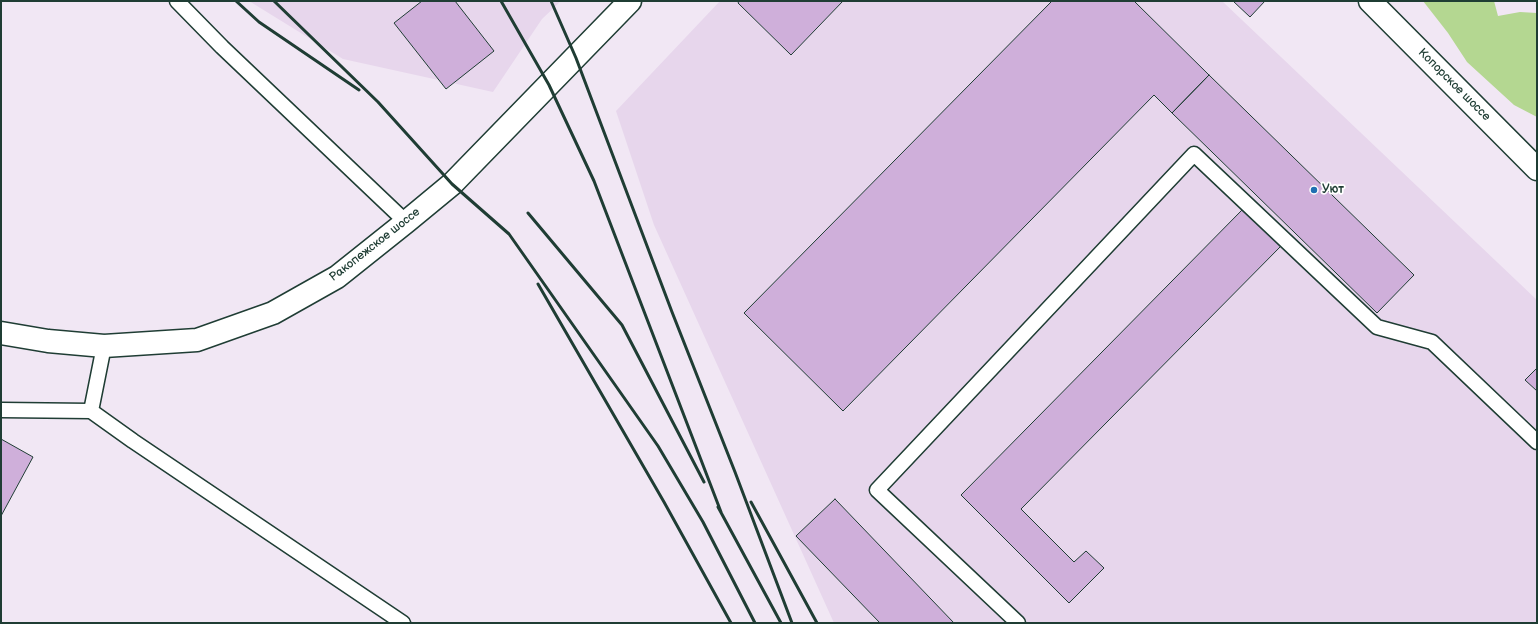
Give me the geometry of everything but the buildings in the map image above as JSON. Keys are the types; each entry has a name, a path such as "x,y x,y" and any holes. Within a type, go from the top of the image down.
{"main road":[{"name":"Ракопежское шоссе","path":"1,333 104,346 197,340 273,313 337,277 452,184 630,1"},
{"name":"Копорское шоссе","path":"1370,1 1537,169"}],"lane":[{"path":"177,1 228,52 406,222"},
{"path":"1018,623 877,490 1194,154 1377,327 1432,342 1537,442"},
{"path":"91,411 104,346"},
{"path":"3,409 91,411 140,446 403,623"}],"shaded area":[{"path":"249,1 561,1 542,19 493,92 343,59"},
{"path":"720,1 1222,1 1537,300 1537,623 834,623 654,225 616,111"}],"green space":[{"path":"1423,1 1494,1 1498,16 1520,12 1537,13 1537,117 1514,105 1467,62 1448,33"}],"railway":[{"path":"236,1 259,22 359,90"},
{"path":"274,1 378,102 452,184 509,234 658,446 703,522 755,623"},
{"path":"501,1 549,85 594,181 721,512"},
{"path":"551,1 576,58 792,623"},
{"path":"528,213 622,325 704,482"},
{"path":"538,284 664,502 731,623"},
{"path":"751,502 817,623"},
{"path":"718,507 781,623"}],"place":[{"name":"Уют","path":"1314,190"}]}
